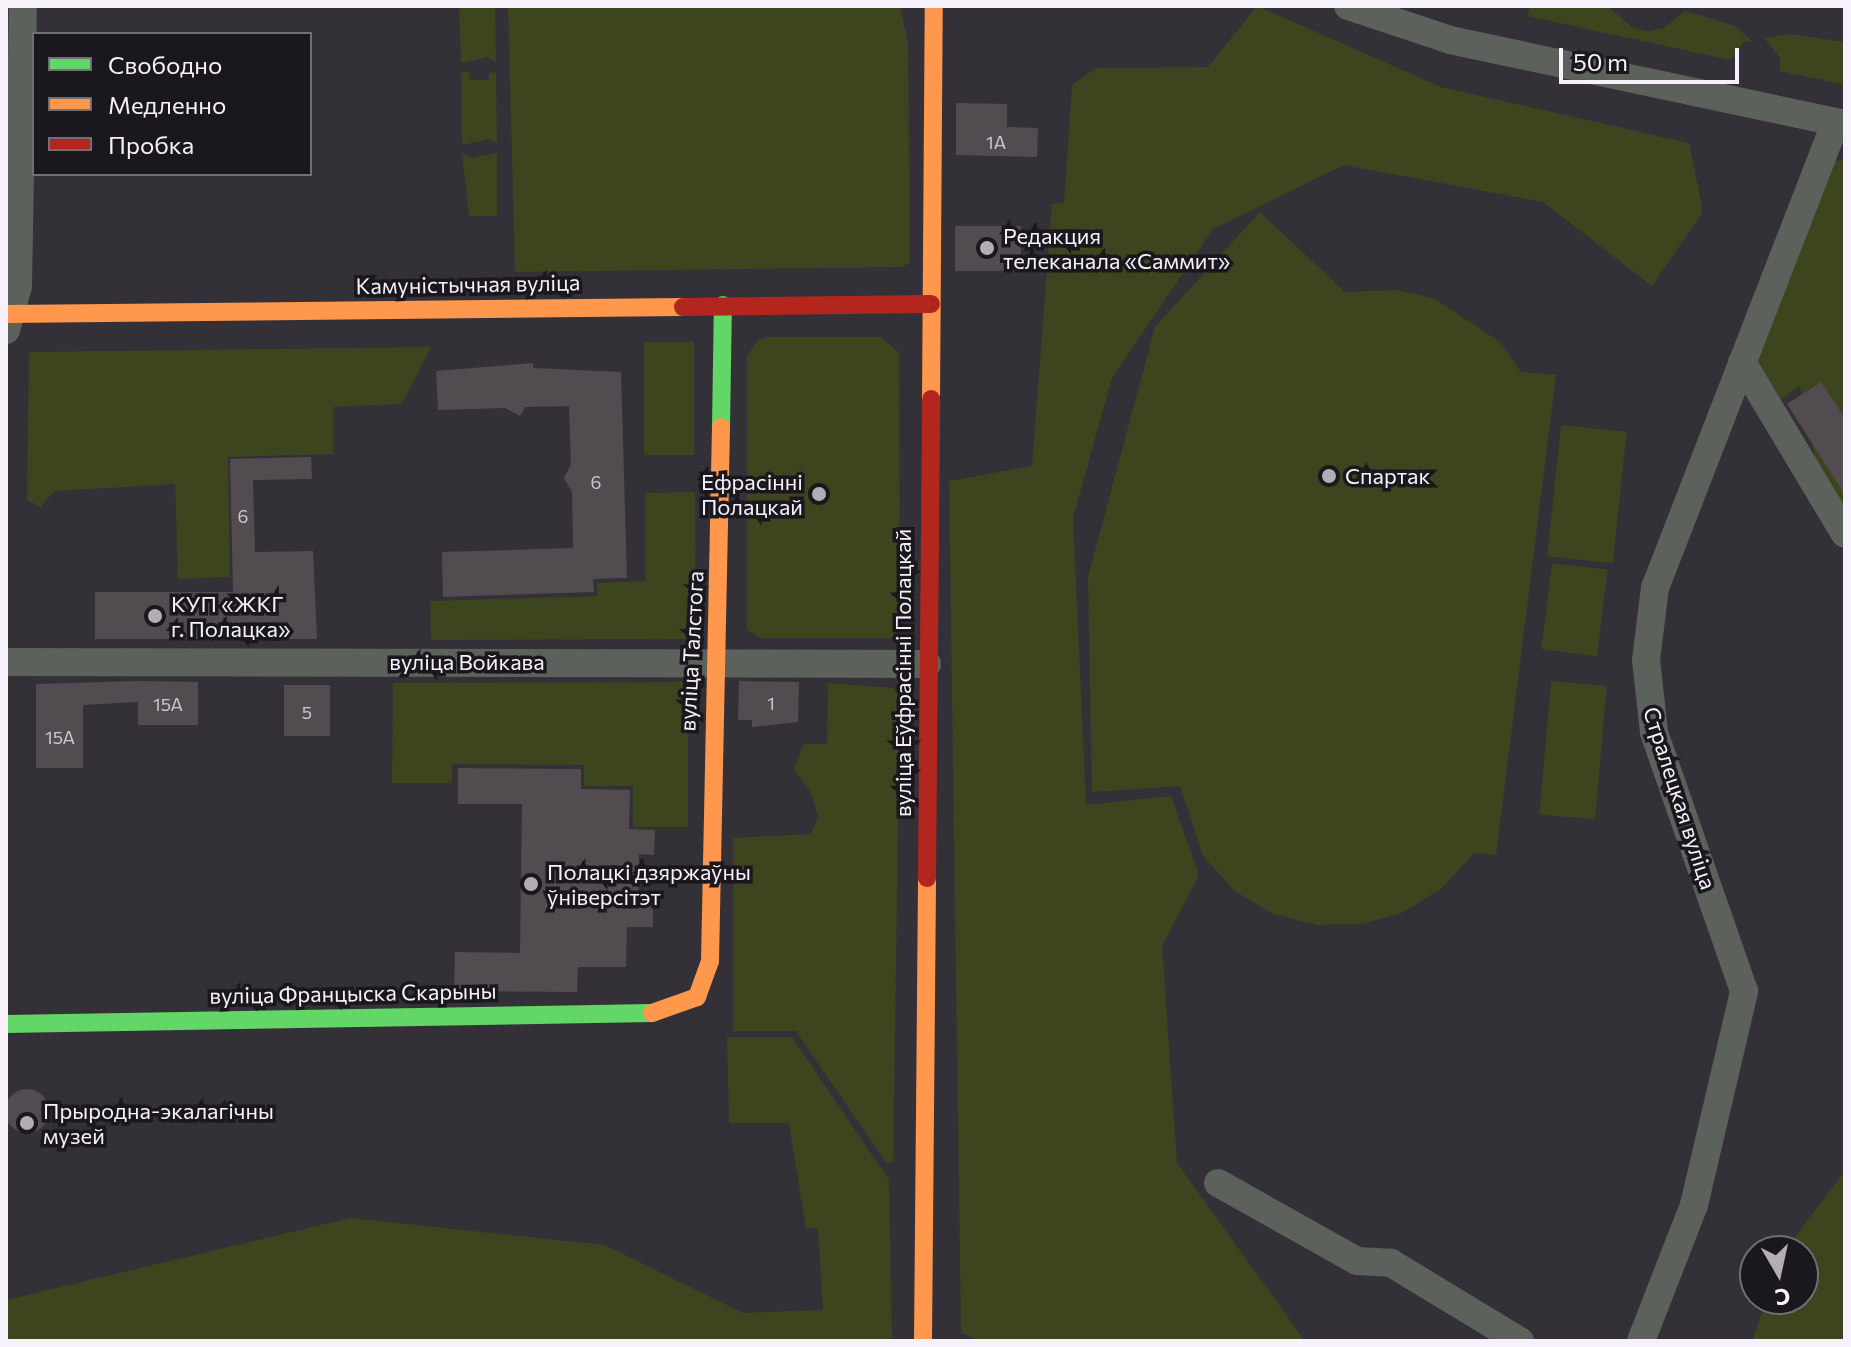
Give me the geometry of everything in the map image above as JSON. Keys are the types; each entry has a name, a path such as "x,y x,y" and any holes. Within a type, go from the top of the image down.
{"main road":[{"path":"922,6 934,30"},
{"name":"вуліца Еўфрасінні Полацкай","path":"923,1341 934,6"},
{"name":"Камуністычная вуліца","path":"8,319 931,304"},
{"name":"вуліца Талстога","path":"697,997 710,961 711,683 719,660 723,305"},
{"name":"вуліца Францыска Скарыны","path":"6,1024 649,1014 697,997"}],"street":[{"path":"8,319 18,286 23,6"},
{"path":"1348,6 1450,40 1842,126"},
{"name":"Стралецкая вуліца","path":"1644,1335 1694,1205 1744,991 1654,732 1646,660 1664,555 1842,126"},
{"path":"1742,362 1845,534"},
{"name":"вуліца Войкава","path":"6,662 719,660 927,664"},
{"path":"1218,1183 1357,1261 1391,1263 1520,1341"},
{"path":"1617,1341 1644,1335"}],"green space":[{"path":"459,6 495,6 496,63 488,57 461,63"},
{"path":"508,6 900,6 908,43 910,262 903,267 515,272"},
{"path":"1257,6 1441,87 1689,143 1703,212 1652,286 1543,202 1344,165 1213,229 1112,378 1073,518 1086,805 1171,796 1199,875 1162,946 1177,1163 1305,1341 980,1341 961,1333 949,481 1032,466 1052,204 1064,203 1072,85 1096,68 1208,67"},
{"path":"1530,6 1607,6 1633,28 1648,31 1664,28 1685,11 1735,26 1752,41 1743,42 1730,60 1527,16"},
{"path":"1789,34 1845,42 1845,85 1780,71 1780,58 1764,38"},
{"path":"461,72 469,72 469,80 489,80 489,73 496,72 497,144 489,139 462,145"},
{"path":"462,153 471,158 497,153 497,216 469,216"},
{"path":"1834,161 1845,161 1845,517 1818,472 1800,386 1781,399 1757,361"},
{"name":"Спартак","path":"1260,212 1345,292 1397,290 1435,299 1500,342 1521,372 1556,375 1496,855 1474,853 1442,888 1402,913 1362,924 1318,925 1273,914 1235,891 1203,856 1180,786 1092,792 1088,577 1155,327"},
{"path":"768,337 881,337 899,353 900,628 894,638 760,638 747,630 747,356 758,340"},
{"path":"644,342 694,342 694,455 644,455"},
{"path":"431,347 402,404 333,407 333,454 228,457 230,577 178,579 175,484 55,491 40,507 27,500 29,352"},
{"path":"1561,425 1627,432 1613,563 1547,556"},
{"path":"695,492 696,630 687,639 431,640 430,601 597,596 597,583 645,581 645,493"},
{"path":"1552,563 1608,570 1597,656 1541,649"},
{"path":"1551,681 1607,686 1595,819 1539,814"},
{"path":"688,682 688,827 633,827 633,786 584,786 584,765 452,764 452,783 392,783 393,683"},
{"path":"828,683 893,688 900,698 893,1162 887,1164 796,1031 733,1031 733,838 811,834 818,816 811,792 794,770 803,744 827,744"},
{"path":"727,1037 792,1037 889,1180 892,1341 6,1341 6,1300 350,1218 605,1245 743,1313 823,1310 818,1228 806,1229 789,1123 729,1123"},
{"path":"1845,1171 1845,1341 1752,1341 1761,1315 1819,1315 1819,1235 1796,1235"}],"building":[{"path":"956,103 1007,104 1007,127 1038,128 1037,157 956,155"},
{"name":"Редакция телеканала «Саммит»","path":"955,226 1021,226 1021,271 955,271"},
{"path":"533,363 533,368 621,372 627,578 593,579 594,592 443,597 442,552 573,548 572,492 564,478 571,464 569,406 525,407 520,416 505,408 438,410 436,371"},
{"path":"1821,382 1845,418 1845,495 1787,404"},
{"path":"311,457 312,479 253,480 255,552 313,551 317,639 95,639 95,592 233,592 230,459"},
{"path":"739,681 799,682 798,722 752,727 752,720 738,720"},
{"path":"198,682 198,725 138,725 138,702 83,705 83,768 36,768 36,684"},
{"path":"284,685 330,685 330,736 284,736"},
{"path":"458,768 581,769 581,789 630,790 629,829 655,830 654,855 639,854 638,902 653,902 653,927 627,927 626,967 578,967 577,992 454,991 455,952 520,953 522,804 458,804"},
{"name":"Прыродна-экалагічны музей","path":"27,1089 43,1095 49,1111 43,1127 27,1133 11,1127 5,1111 11,1095"}],"traffic: fast":[{"path":"721,427 723,305"},
{"path":"6,1024 652,1013"}],"traffic: slow":[{"path":"931,399 934,6"},
{"path":"6,314 683,307"},
{"path":"652,1013 697,997 710,961 721,427"},
{"path":"923,1341 927,878"}],"traffic: jam":[{"path":"683,307 931,304"},
{"path":"927,878 931,399"}],"place":[{"name":"Редакция телеканала «Саммит»","path":"987,248"},
{"name":"Спартак","path":"1329,476"},
{"name":"Ефрасінні Полацкай","path":"819,494"},
{"name":"КУП «ЖКГ г. Полацка»","path":"155,616"},
{"name":"Полацкі дзяржаўны ўніверсітэт","path":"531,884"},
{"name":"Прыродна-экалагічны музей","path":"27,1123"}]}
